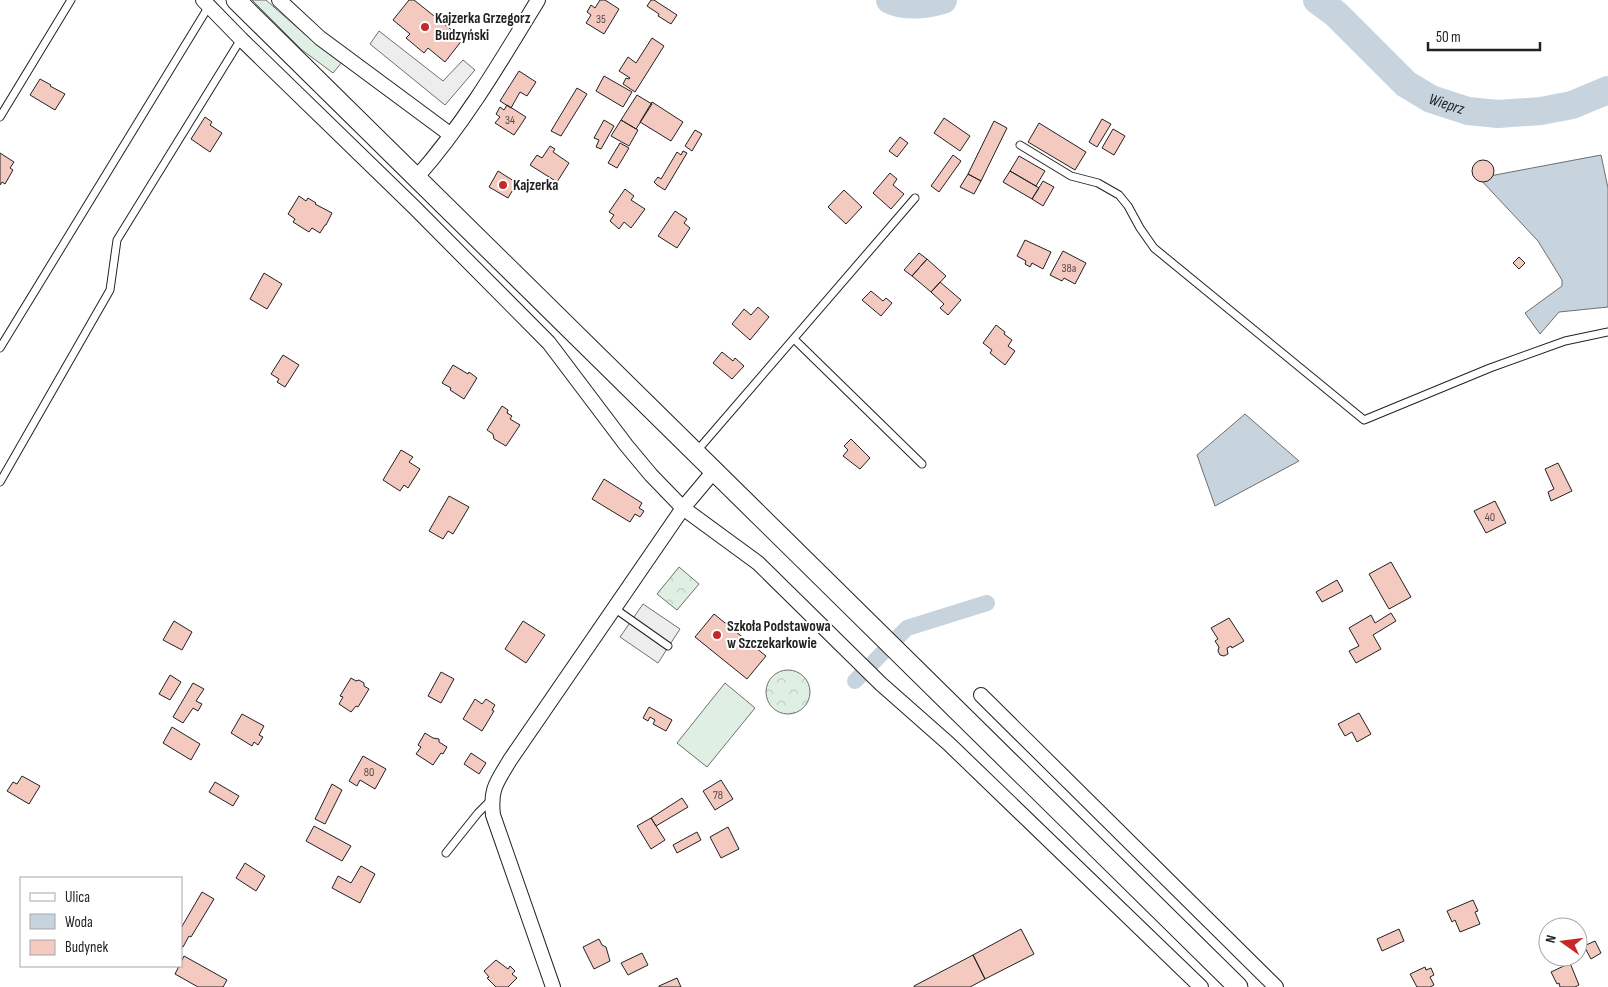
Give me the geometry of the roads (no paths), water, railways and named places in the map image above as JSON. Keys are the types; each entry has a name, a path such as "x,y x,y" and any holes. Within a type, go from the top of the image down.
{"main road":[{"path":"236,0 1238,987"}],"street":[{"path":"279,0 320,38 450,135"},
{"path":"417,177 450,135 471,113 538,0"},
{"path":"206,3 414,207 549,343 626,446 683,508 758,563 881,684 949,744 1201,987"},
{"path":"553,987 493,815 491,800 494,787 510,760 613,608 683,508 714,471"},
{"path":"981,695 1276,987"}],"lane":[{"path":"0,117 71,0"},
{"path":"0,348 195,26 206,3"},
{"path":"0,482 110,290 117,240 241,39"},
{"path":"1020,145 1071,176 1098,183 1119,195 1154,248 1364,420 1490,368 1565,341 1608,332"},
{"path":"696,453 916,198"},
{"path":"794,339 922,464"},
{"path":"613,608 668,646"},
{"path":"446,853 491,800"}],"water":[{"path":"1601,155 1608,188 1608,307 1559,312 1540,334 1525,313 1562,286 1562,280 1538,241 1479,178"},
{"path":"1245,414 1299,461 1215,506 1197,455"}],"waterway":[{"name":"Wieprz","path":"890,0 902,4 930,3 943,0"},
{"name":"Wieprz","path":"1317,0 1336,14 1406,84 1431,99 1468,111 1498,114 1541,111 1572,105 1608,90"},
{"path":"855,681 907,628 987,603"}],"place":[{"name":"Kajzerka Grzegorz Budzyński","path":"425,27"},
{"name":"Kajzerka","path":"503,185"},
{"name":"Szkoła Podstawowa w Szczekarkowie","path":"717,635"}]}
